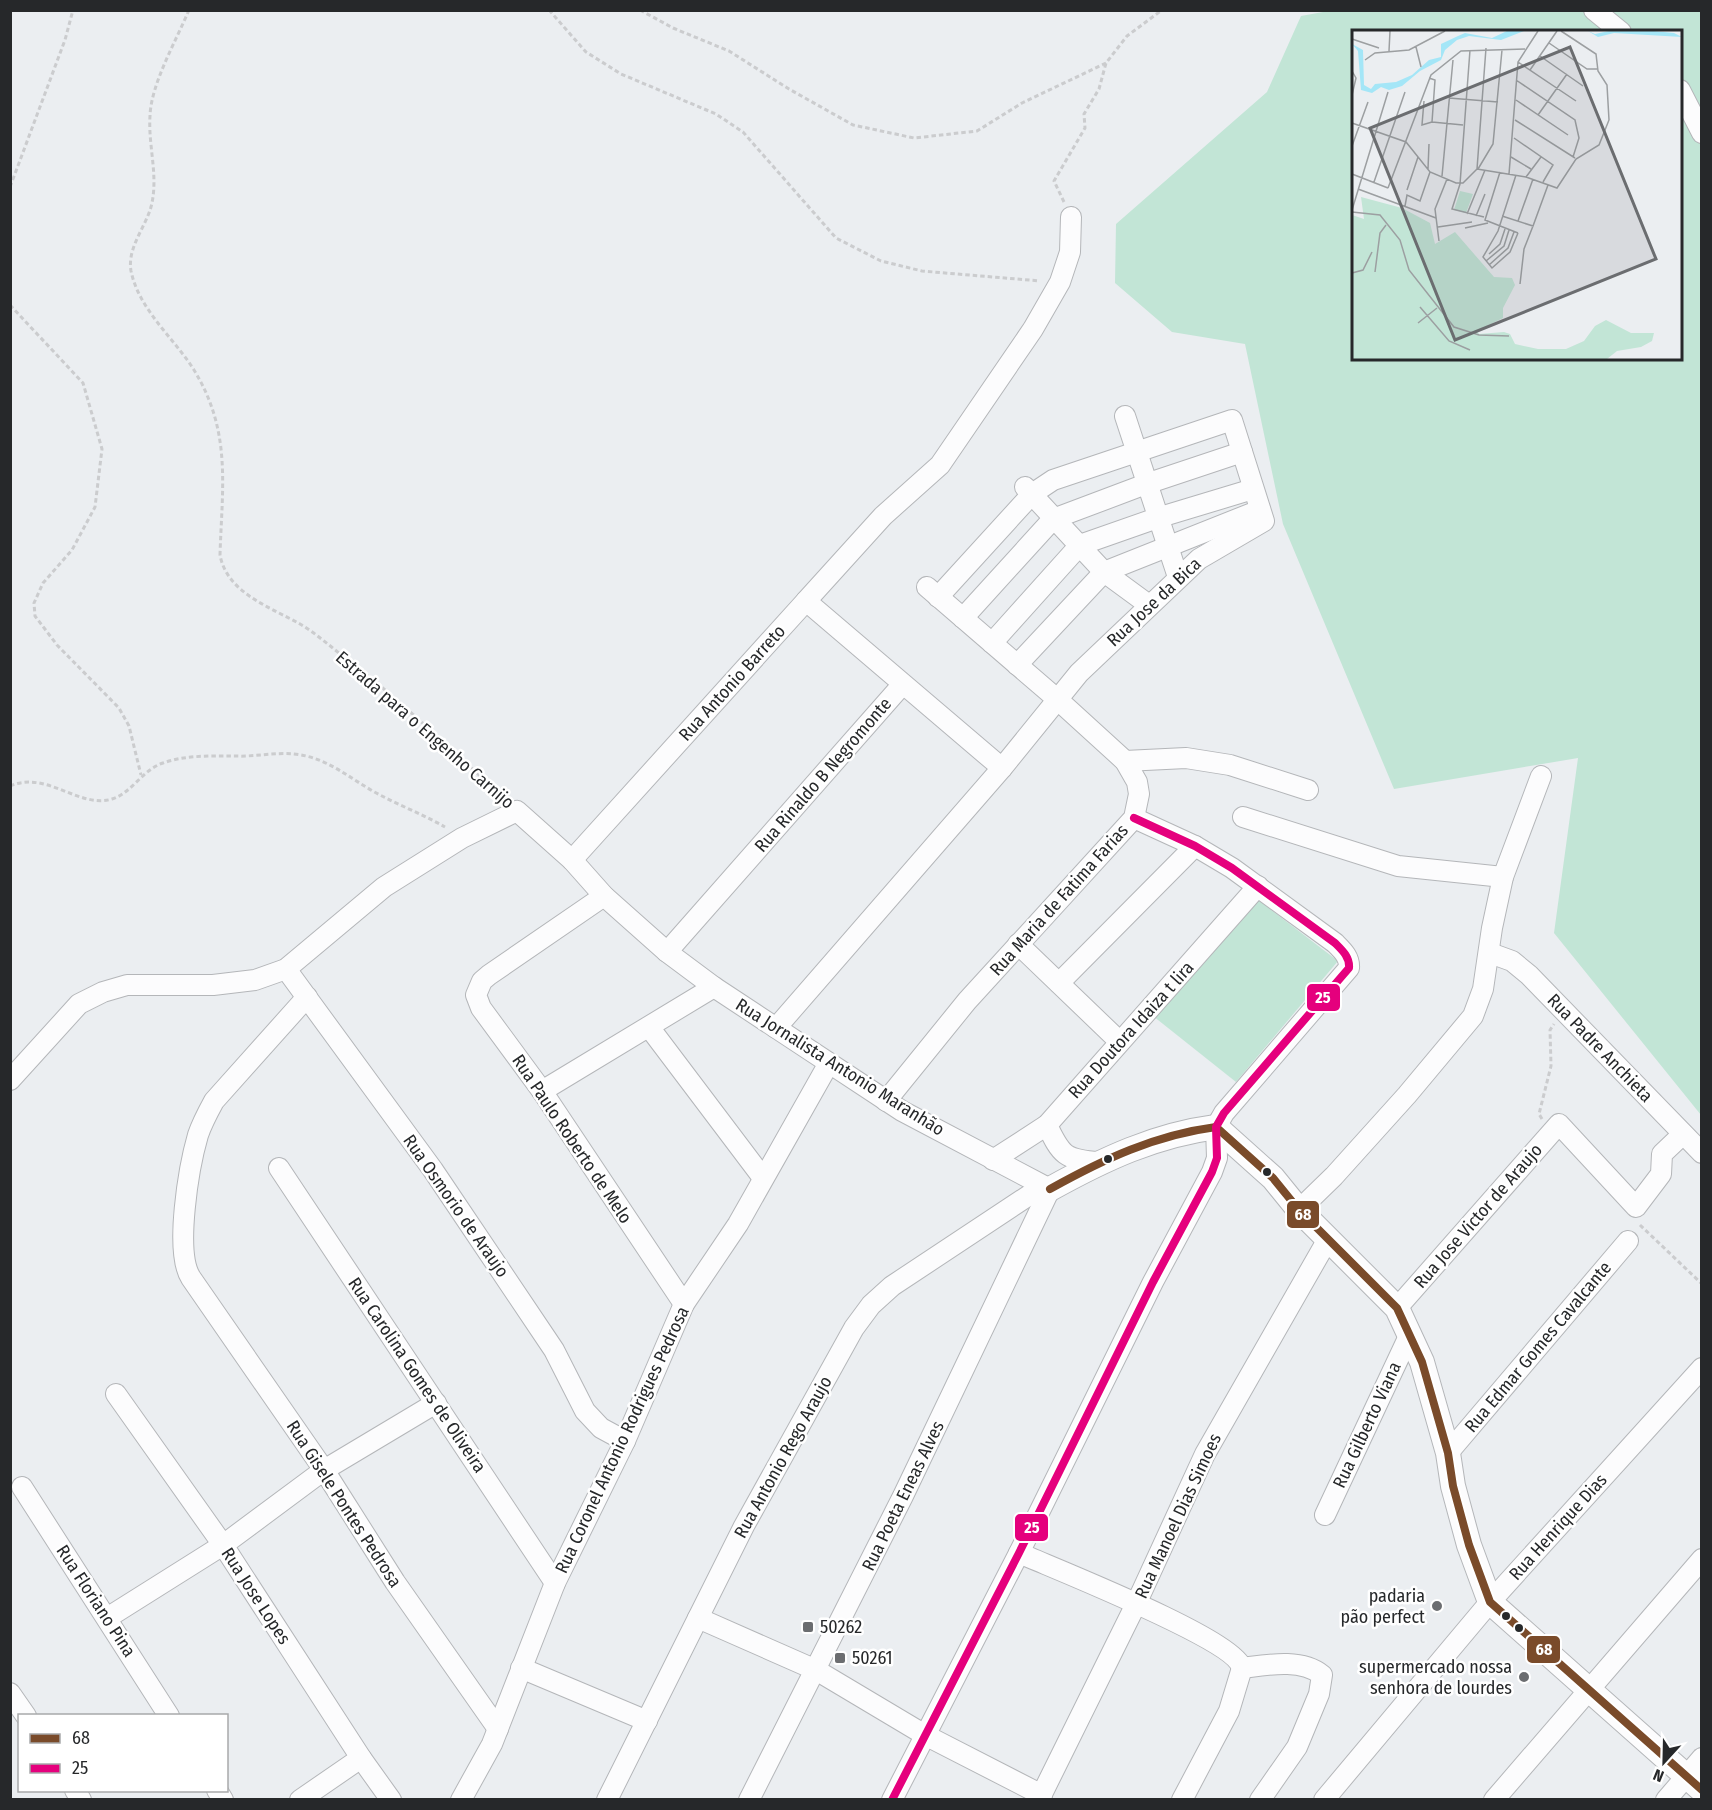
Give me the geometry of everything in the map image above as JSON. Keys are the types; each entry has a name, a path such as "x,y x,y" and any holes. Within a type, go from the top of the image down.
{"street":[{"path":"1594,10 1619,30"},
{"path":"1682,94 1701,133"},
{"name":"Rua Antonio Barreto","path":"572,860 883,516 940,465 1033,329 1060,282 1070,252 1071,217"},
{"path":"1125,416 1178,577"},
{"path":"1017,665 1104,572 1262,515 1232,420 1135,451 1028,490 1104,572 1149,605"},
{"path":"963,618 1053,519 1146,484 1242,452"},
{"path":"992,643 1080,545 1157,518 1253,489"},
{"name":"Rua Maria de Fatima Farias","path":"886,1101 1018,944 1134,818 1139,794 1137,782 1125,761 1057,699 932,592 1028,490"},
{"name":"Rua Jose da Bica","path":"1002,768 1079,673 1178,577 1199,559 1262,515"},
{"path":"806,601 902,684"},
{"name":"Rua Rinaldo B Negromonte","path":"667,952 902,684 1002,768"},
{"path":"1125,761 1186,758 1230,765 1308,790"},
{"path":"776,1028 1002,768"},
{"path":"1299,1210 1334,1176 1407,1095 1467,1023 1483,989 1492,928 1503,877 1541,776"},
{"path":"10,1080 79,1004 103,992 127,985 213,985 255,980 286,969 384,886 462,838 518,811"},
{"name":"Estrada para o Engenho Carnijo","path":"518,811 572,860 604,896"},
{"path":"1243,817 1398,866 1503,877"},
{"path":"892,1800 1019,1553 1148,1293 1212,1172 1218,1148 1216,1127 1238,1094 1346,974 1350,962 1346,953 1335,942 1257,886 1196,846 1134,818"},
{"path":"1059,983 1196,846"},
{"name":"Rua Doutora Idaiza t lira","path":"993,1160 1047,1125 1119,1041 1177,980 1257,886"},
{"name":"Rua Jornalista Antonio Maranhão","path":"604,896 667,952 714,987 886,1101 1047,1187"},
{"name":"Rua Paulo Roberto de Melo","path":"604,896 489,975 479,987 477,999 542,1091 684,1304"},
{"path":"1018,944 1119,1041"},
{"name":"Rua Padre Anchieta","path":"1490,953 1519,966 1701,1153"},
{"name":"Rua Osmorio de Araujo","path":"286,969 434,1170 555,1350 585,1411 601,1428 625,1441"},
{"path":"542,1091 714,987"},
{"name":"Rua Gisele Pontes Pedrosa","path":"307,997 214,1101 198,1134 182,1246 183,1263 191,1278 324,1470 395,1582 498,1729"},
{"path":"649,1027 763,1178"},
{"name":"Rua Coronel Antonio Rodrigues Pedrosa","path":"461,1800 498,1729 555,1583 625,1441 684,1304 738,1224 829,1063"},
{"path":"1047,1125 1057,1146 1068,1157 1099,1162"},
{"path":"1216,1127 1273,1178 1299,1210 1397,1308 1422,1362 1448,1453 1453,1486 1469,1545 1490,1602 1587,1690 1696,1775 1666,1800"},
{"path":"1047,1187 1099,1162 1162,1137 1216,1127"},
{"path":"1555,1128 1636,1206 1660,1174 1662,1154 1683,1134"},
{"name":"Rua Jose Victor de Araujo","path":"1397,1308 1555,1128"},
{"name":"Rua Carolina Gomes de Oliveira","path":"279,1168 555,1583"},
{"name":"Rua Antonio Rego Araujo","path":"608,1800 750,1515 854,1328 871,1305 891,1286 1047,1187"},
{"name":"Rua Poeta Eneas Alves","path":"749,1800 903,1496 1047,1187"},
{"name":"Rua Manoel Dias Simoes","path":"1040,1797 1136,1605 1205,1454 1328,1239"},
{"name":"Rua Edmar Gomes Cavalcante","path":"1448,1453 1628,1241"},
{"name":"Rua Gilberto Viana","path":"1325,1515 1409,1336"},
{"name":"Rua Henrique Dias","path":"1324,1800 1490,1602 1701,1368"},
{"name":"Rua Jose Lopes","path":"116,1395 223,1545 361,1758 391,1800"},
{"path":"107,1618 223,1545 324,1470 436,1403"},
{"name":"Rua Floriano Pina","path":"22,1487 168,1714"},
{"path":"1019,1553 1136,1605 1212,1642 1235,1657 1242,1668 1229,1711 1182,1800"},
{"path":"1494,1800 1701,1559"},
{"path":"698,1618 816,1670 925,1735 1040,1797"},
{"path":"1242,1668 1275,1664 1305,1668 1322,1675 1319,1694 1298,1747 1260,1800"},
{"path":"521,1668 647,1722"},
{"path":"10,1693 25,1714"},
{"path":"300,1800 361,1758"}],"path":[{"path":"10,187 65,40 73,10"},
{"name":"Estrada para o Engenho Carnijo","path":"189,10 152,98 150,118 155,174 151,207 131,254 131,270 140,296 195,371 218,428 223,447 220,555 222,567 232,583 302,626 376,681 518,811"},
{"path":"549,10 586,52 621,74 716,114 743,132 836,238 881,261 922,271 1060,282"},
{"path":"640,10 673,28 729,51 789,89 853,125 914,138 977,131 1022,103 1106,63"},
{"path":"1071,217 1054,181 1086,128 1084,114 1099,89 1106,63 1127,36 1162,10"},
{"path":"10,305 83,383 102,449 95,507 72,550 43,583 34,603 35,616 73,663 119,708 129,726 141,775"},
{"path":"10,786 23,782 37,782 98,800 111,800 127,792 141,775 160,764 179,759 294,754 334,766 378,794 444,826 462,838"},
{"path":"1555,1128 1539,1114 1551,1066 1550,1030 1564,1012"},
{"path":"1628,1241 1630,1234 1640,1225 1701,1284"}],"green space":[{"path":"1334,10 1701,11 1701,1115 1554,933 1578,758 1394,789 1283,524 1245,344 1172,332 1115,283 1116,224 1267,92 1301,16"},
{"path":"1257,899 1338,961 1236,1082 1153,1016"}],"transit line":[{"name":"25","path":"892,1800 1019,1553 1153,1282 1212,1172 1217,1158 1216,1127 1224,1113 1349,968 1347,957 1335,943 1232,868 1195,846 1134,818"},
{"name":"68","path":"1050,1189 1110,1158 1151,1142 1216,1127 1273,1178 1299,1210 1397,1308 1422,1362 1448,1453 1453,1486 1469,1545 1490,1602 1702,1790"}],"place":[{"name":"padaria pão perfect","path":"1437,1606"},
{"name":"50262","path":"808,1627"},
{"name":"50261","path":"840,1658"},
{"name":"supermercado nossa senhora de lourdes","path":"1524,1677"}]}
